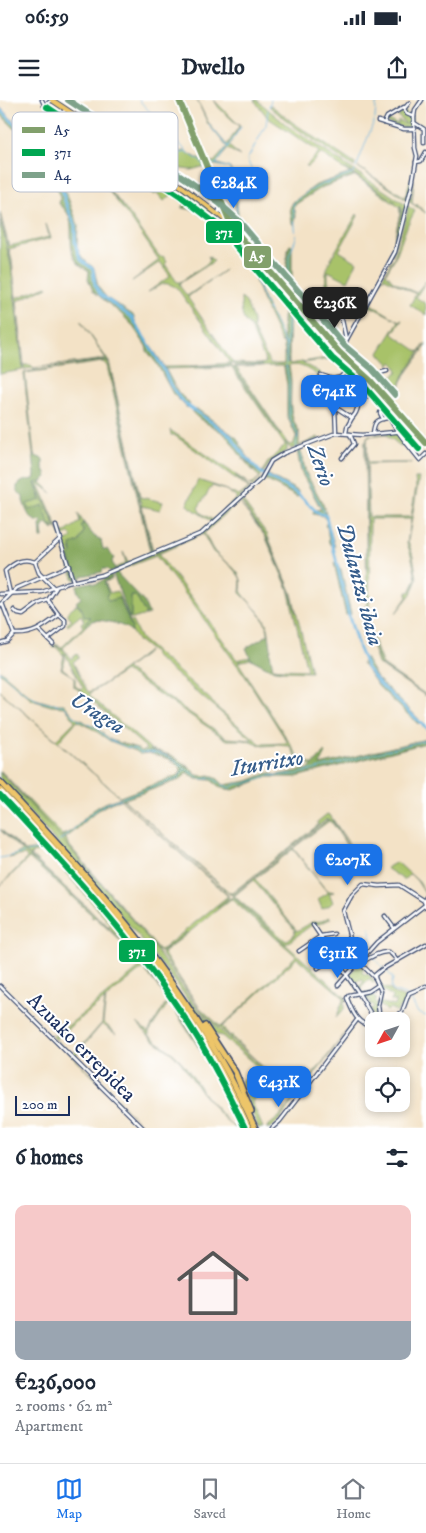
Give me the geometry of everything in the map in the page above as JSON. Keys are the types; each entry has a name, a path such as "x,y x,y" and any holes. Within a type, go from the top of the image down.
{"highway":[{"path":"0,782 72,861 144,946 203,1028 256,1128"},
{"path":"0,790 85,883 167,984 212,1053 250,1128"}],"main road":[{"path":"52,100 69,112"},
{"path":"178,184 214,210 232,227 346,356 381,392 387,402 426,442"}],"street":[{"path":"42,100 47,112"},
{"path":"44,106 52,100"},
{"path":"179,100 222,207 232,227"},
{"path":"346,339 353,330 391,261 410,198 416,162 413,122 415,110 422,100"},
{"path":"384,123 387,117 409,103"},
{"path":"404,107 407,114 414,117"},
{"path":"378,122 413,130"},
{"path":"413,122 424,130 425,144 415,144"},
{"path":"416,162 421,161 426,152"},
{"path":"214,210 222,207"},
{"path":"218,214 222,207"},
{"path":"321,375 333,379 341,377 344,373 346,339 342,320 336,313"},
{"path":"346,356 364,368 375,397 382,403 387,402"},
{"path":"333,396 339,389 356,387 368,378 387,371"},
{"path":"341,377 345,388"},
{"path":"333,379 331,383 335,407 336,433"},
{"path":"346,433 347,427 358,408 356,387"},
{"path":"358,393 375,397"},
{"path":"387,402 389,418 420,460 426,454"},
{"path":"383,418 380,413 387,402"},
{"path":"335,407 352,418"},
{"path":"373,434 376,421 389,418"},
{"path":"0,594 42,592 73,581 107,574 202,533 264,475 274,458 336,433 373,434 416,431 413,450"},
{"path":"342,458 354,444 350,434"},
{"path":"56,526 73,581"},
{"path":"35,562 61,538"},
{"path":"10,593 5,571 15,562 26,560 35,562"},
{"path":"35,562 42,577 55,588"},
{"path":"14,634 1,604 10,593 23,585 69,566"},
{"path":"14,610 18,614 23,615 38,604 48,600 55,588"},
{"path":"48,600 65,620 65,626 48,639"},
{"path":"0,643 7,641 14,634 39,630 59,615"},
{"path":"39,630 53,644"},
{"path":"379,1012 378,1005 382,993 375,978 355,958 343,911 352,894 363,884 378,886 399,885 425,904"},
{"path":"338,985 377,942 425,904 426,896"},
{"path":"385,916 394,928"},
{"path":"313,925 358,992 369,1012"},
{"path":"299,951 321,936 334,934"},
{"path":"375,978 375,975 381,970 426,944"},
{"path":"318,968 352,945"},
{"path":"360,962 386,952 390,953 397,961"},
{"path":"365,1024 357,1020 346,998 358,992 369,991 378,985"},
{"name":"Azuako errepidea","path":"0,986 144,1128"},
{"path":"402,1012 409,993 426,986"},
{"path":"272,1128 280,1121 357,1020"}],"green space":[{"path":"181,100 208,161 214,162 227,147 208,124 197,100 209,124 227,145 239,126 219,108 214,100 240,126 229,146 240,156 228,149 216,163 230,168 234,177 237,176 235,187 232,185 221,192 230,218 236,214 234,193 236,193 240,231 245,230 242,233 243,236 287,287 289,279 289,289 291,289 292,285 294,295 331,339 334,340 335,345 231,224","holes":["215,165 229,168 233,184 221,191 210,166"]},
{"path":"254,100 257,100 289,127 415,211 396,256 386,273 393,281 416,293 426,281 416,297 426,304 426,315 410,305 416,294 382,278 394,257 408,210 406,209 392,255 402,209 400,205 401,210 389,263 400,213 399,207 354,175 396,202 324,155 321,154 309,166 306,166 319,152 268,118"},
{"path":"271,105 292,122 355,164 354,167 296,128 270,107"},
{"path":"0,107 12,119 12,126 0,114"},
{"path":"403,110 412,118 411,126 405,128 387,123 387,120 398,124 398,120 407,125 398,116"},
{"path":"185,151 204,162 206,166 191,170 178,168 178,152"},
{"path":"358,167 405,197 413,172 409,199 411,199 414,181 412,203 416,206 417,204 426,213"},
{"path":"351,173 354,176 323,187 296,204 294,207 296,215 294,226 290,208 293,202 316,185"},
{"path":"178,186 226,224 180,188 178,190"},
{"path":"58,192 66,192 78,225 77,247 83,259 94,268 98,287 107,298 133,315 138,328 161,361 178,392 190,404 187,408 173,394 157,364 132,325 93,291 88,279 89,271 78,263 72,252 71,223 69,216 59,204"},
{"path":"109,192 134,220 159,256 163,256 167,262 165,264 177,282 180,282 208,263 210,260 208,256 214,261 180,283 179,285 187,296 225,270 188,298 233,363 266,363 250,326 243,318 241,298 246,302 253,320 253,329 270,364 284,364 284,353 287,362 290,364 332,357 332,359 302,363 321,373 316,381 324,385 323,387 315,382 317,375 308,369 296,365 284,368 283,366 236,367 288,444 293,445 299,431 299,446 318,437 319,439 291,449 285,442 287,451 270,463 261,476 252,486 235,476 250,488 205,529 199,533 154,553 152,551 141,504 142,502 140,501 109,362 140,497 163,502 160,510 142,506 153,551 198,533 212,522 187,505 198,480 225,490 212,486 198,508 201,513 213,520 237,498 227,490 239,496 249,488 174,435 171,435 170,430 251,485 260,477 242,458 261,474 268,462 285,445 231,367 165,369 164,367 232,366 281,436 234,367 263,365 235,365 231,363 231,365 189,366 230,363 177,288 165,284 148,292 170,276 160,262 132,281 159,260"},
{"path":"150,192 175,192 164,201 157,193 154,195"},
{"path":"195,198 210,210 200,215 195,210 182,208 182,206"},
{"path":"0,213 9,246 49,237 46,224 51,238 9,249 12,260 16,294 13,271"},
{"path":"357,214 358,216 339,251 357,262 348,281 328,271 328,283 331,292 346,308 336,311 330,305 335,312 332,315 318,301 321,303 326,299 328,264"},
{"path":"0,220 11,266 23,370 0,374"},
{"path":"226,224 339,354 337,355 290,299 288,355 288,297 244,245 241,245 235,235 232,235 232,231"},
{"path":"290,244 292,248 292,285 290,290 287,261"},
{"path":"245,253 283,340 282,344 262,299"},
{"path":"378,285 369,303 399,321 368,305 356,325"},
{"path":"47,286 17,301 24,365 31,365 34,368 24,369 16,298"},
{"path":"285,295 288,297 289,363 283,341"},
{"path":"80,320 109,362 104,360 44,367 106,359"},
{"path":"402,320 393,333 394,335 419,352 426,343 404,375 397,392 398,389 389,398 373,378 383,389 398,371 392,362 390,365 379,353 399,321"},
{"path":"106,361 109,367 151,553 115,570 115,568 126,563 123,552 128,563 150,552 107,366 103,362 25,373 34,454 36,456 33,455 24,374 25,372"},
{"path":"285,366 289,367 291,376 291,407 292,415 299,431 297,438 287,416"},
{"path":"197,409 237,438 243,450 261,474 252,469 252,466 241,456 224,434 199,419 192,412"},
{"path":"398,432 412,451 399,445 386,434 367,437 369,435"},
{"path":"365,441 367,570 367,464 369,517 411,517 416,487 415,478 419,478 408,541 417,579 411,594 395,614 407,597 407,592 410,592 416,579 407,543 411,519 370,519 369,627 383,665 426,695 381,665 369,634 381,666 378,664 367,630"},
{"path":"300,448 306,473 323,504 335,547 329,543 327,527 325,526 327,521 323,516 313,514 314,510 321,509 301,472 297,450"},
{"path":"33,455 43,459 43,466 47,477 41,482 35,483 41,500 27,504 29,510 43,505 49,523 54,529 45,524 42,529 43,538 41,538 40,525 43,522 38,522 29,516 22,496 17,491 17,486 21,483 34,479"},
{"path":"367,461 369,463 412,463 367,464"},
{"path":"265,473 298,491 300,496 297,497 264,479"},
{"path":"263,478 242,500 267,534 286,580 267,538 289,589 296,613 291,592 292,594 311,672 281,671 282,669 307,670 288,589 265,536 243,508 261,530 240,500"},
{"path":"35,482 56,529 49,523 43,505 29,511 27,504 41,498"},
{"path":"41,482 52,493 39,484 61,535 80,522 78,514 84,523 82,524 84,531 79,542 70,549 76,580 73,578 64,543 72,538 69,533 63,537 61,536 36,483"},
{"path":"239,502 204,533 218,556 213,552 203,534 158,554 237,660 250,657 251,659 238,662 298,756 314,765 313,767 297,758 290,746 263,746 244,740 227,740 125,671 90,693 90,696 151,749 173,756 189,767 184,766 170,756 150,750 148,751 149,753 140,754 110,741 77,721 58,742 120,797 0,691 56,740 75,721 65,707 51,706 32,700 0,673 0,670 32,698 53,704 64,704 76,718 84,721 87,725 94,726 111,740 141,751 147,750 74,687 74,677 75,686 82,690 83,688 64,652 65,660 62,668 73,676 61,669 64,656 56,647 51,647 54,645 64,650 55,644 62,647 83,627 81,623 84,621 81,615 68,626 67,624 72,620 68,615 68,611 77,604 90,618 85,624 86,626 63,648 71,659 77,654 79,657 73,662 88,692 109,681 148,651 126,669 227,738 253,740 153,655 154,653 138,642 131,631 132,628 119,598 109,601 106,597 108,593 104,582 112,577 112,579 105,582 110,593 117,591 130,621 132,621 141,639 210,699 215,706 261,744 288,743 245,676 156,556 119,570 118,573 115,571 200,534"},
{"path":"84,523 94,536 101,540 103,549 107,549 114,558 112,561 115,570 110,572 107,569 103,569 102,572 82,576 76,580 69,556 72,553 71,545 79,542 84,531 81,527"},
{"path":"334,563 341,569 351,614 346,615"},
{"path":"115,571 144,602 149,614 146,615 135,596 131,596 131,617 129,617 113,574"},
{"path":"110,573 112,577 104,582 108,593 106,597 109,601 119,598 132,628 131,631 118,624 101,620 92,621 86,626 84,624 91,617 84,617 82,609 76,602 81,598 77,585 91,582 95,584 103,580"},
{"path":"241,581 241,591 262,616 268,628 268,635 262,618 240,593"},
{"path":"131,596 137,598 146,615 132,619 129,617 131,616"},
{"path":"269,634 273,668 282,669 281,671 270,669 251,659 246,648"},
{"path":"365,658 377,678 419,719 418,724 379,687 362,663"},
{"path":"426,739 426,743 296,777 267,777 233,790 221,788 211,780 196,779 187,772 182,779 122,800 120,797 179,775 181,769 175,762 149,753 148,751 150,750 175,759 190,768 197,775 210,775 224,785 248,781 268,773 276,775 309,769 325,752 320,765"},
{"path":"0,770 63,838 66,838 68,844 159,950 228,896 217,908 230,898 233,898 345,997 347,1000 344,1001 344,1009 336,1018 344,998 297,958 222,1027 261,1065 297,1095 354,1022 299,1095 296,1096 293,1094 202,1012 162,955 161,953 187,932 161,952 158,951 108,891","holes":["231,899 296,956 221,1027 199,1007 163,953"]},
{"path":"0,772 146,936 200,1012 264,1070 259,1068 222,1036 212,1034 173,979 121,915 0,779"},
{"path":"0,792 87,889 169,990 210,1053 240,1112 238,1111 244,1128 241,1128 214,1069 170,1000 131,947 0,829 25,851 40,849 42,851 32,853 31,856 109,927 111,925 65,872 66,870 57,860 54,860 0,799"},
{"path":"119,798 120,800 97,811 64,839 62,835 74,829 93,810"},
{"path":"123,799 230,893 318,825 317,822 327,814 330,815 355,853 334,822 327,819 231,895"},
{"path":"121,800 228,895 228,896"},
{"path":"328,820 331,820 335,825 360,866 333,824 329,821 293,848 326,890 334,892 329,893 333,902 330,905 322,909 318,899 328,893 293,849 255,879 297,931 312,922 322,921 330,917 330,919 319,924 313,924 286,944 232,896","holes":["253,880 295,930 294,935 286,941 234,896"]},
{"path":"0,830 129,947 171,1003 214,1070 240,1128 215,1073 169,1002 149,1032 149,1035 180,1060 209,1101 180,1061 152,1039 137,1023 148,1032 168,1000 144,969 106,998 103,1022 116,1034 102,1024 74,1057 145,1128 71,1055 81,1047 102,1023 105,999 56,1038 56,1040 51,1035 55,1036 137,970 140,965 127,947 95,917 92,918 92,915 29,858 0,886 27,858 24,855 9,858 22,851"},
{"path":"397,862 419,882 426,895 410,874 404,880 386,868"},
{"path":"359,964 364,969 362,972 368,974 375,982 373,983 369,979 361,987 362,990 359,991 356,986 358,984 360,986 364,981 361,979 355,984 349,975"},
{"path":"377,978 383,987 405,998 402,1009 399,1007 397,1012 390,1008 387,1011 379,1005 379,1002 395,1006 396,1001 391,1001 393,997 381,988"},
{"path":"370,991 377,1000 375,1001 377,1003 376,1012 371,1012 369,1010 374,1007 372,1004 369,1005 369,1008 367,1004 370,1003 370,999 366,1003 364,1000 367,998 367,995 364,995 363,998 361,994"},
{"path":"260,1069 269,1074 295,1098 271,1128 266,1128 280,1116 294,1099 272,1078 270,1079 252,1102 263,1128 258,1128 241,1082 243,1078 249,1094 254,1096 268,1077"}],"waterway":[{"path":"139,100 150,112"},
{"path":"269,107 271,100"},
{"name":"Zerio","path":"375,119 376,105 380,100"},
{"name":"Dulantzi ibaia","path":"0,109 12,121"},
{"path":"237,216 235,179 252,170 247,160 266,125 268,110"},
{"name":"Zerio","path":"356,168 374,121"},
{"path":"209,125 228,147"},
{"path":"216,164 241,127"},
{"path":"178,142 187,152 204,164"},
{"path":"178,154 187,152"},
{"path":"203,164 219,202"},
{"path":"208,164 229,168 235,178"},
{"name":"Zerio","path":"289,290 289,256 296,238 293,204 307,192 352,174"},
{"name":"Dulantzi ibaia","path":"63,192 75,225 77,250 81,260 93,269 95,285 100,294 132,318 180,399 230,435 244,455 260,472 298,494 317,512 326,516 350,620 367,668 379,683 426,728"},
{"path":"237,218 239,232"},
{"path":"240,239 263,298 286,346"},
{"name":"Zerio","path":"286,364 288,296"},
{"name":"Zerio","path":"286,365 289,381 289,417 298,435 296,445 303,471 326,516"},
{"name":"Uragea","path":"0,671 28,695 43,702 63,705 77,719 94,727 110,740 136,749 141,753 147,752 164,755 184,768"},
{"name":"Iturritxo","path":"122,798 178,778 185,769 199,778 212,778 230,788 236,784 244,784 267,776 298,774 426,740"},
{"name":"Iturritxo","path":"59,841 96,810 112,801 120,799"},
{"name":"Iturritxo","path":"27,852 48,847"},
{"name":"Iturritxo","path":"0,858 24,853"},
{"path":"370,928 371,943"},
{"path":"373,957 383,968"},
{"path":"385,969 393,978 391,987 393,991 407,996"},
{"path":"409,996 418,1013 426,1016"}],"transit line":[{"name":"A4","path":"68,100 86,112"},
{"name":"A5","path":"179,100 232,227 339,352 370,380 426,443"},
{"name":"371","path":"47,107 54,112"},
{"name":"A4","path":"178,174 219,203 239,221 345,346 372,369 395,395"},
{"name":"371","path":"174,192 219,226 332,358 364,386 419,449"},
{"name":"371","path":"0,795 79,882 153,972 204,1048 245,1128"}]}
